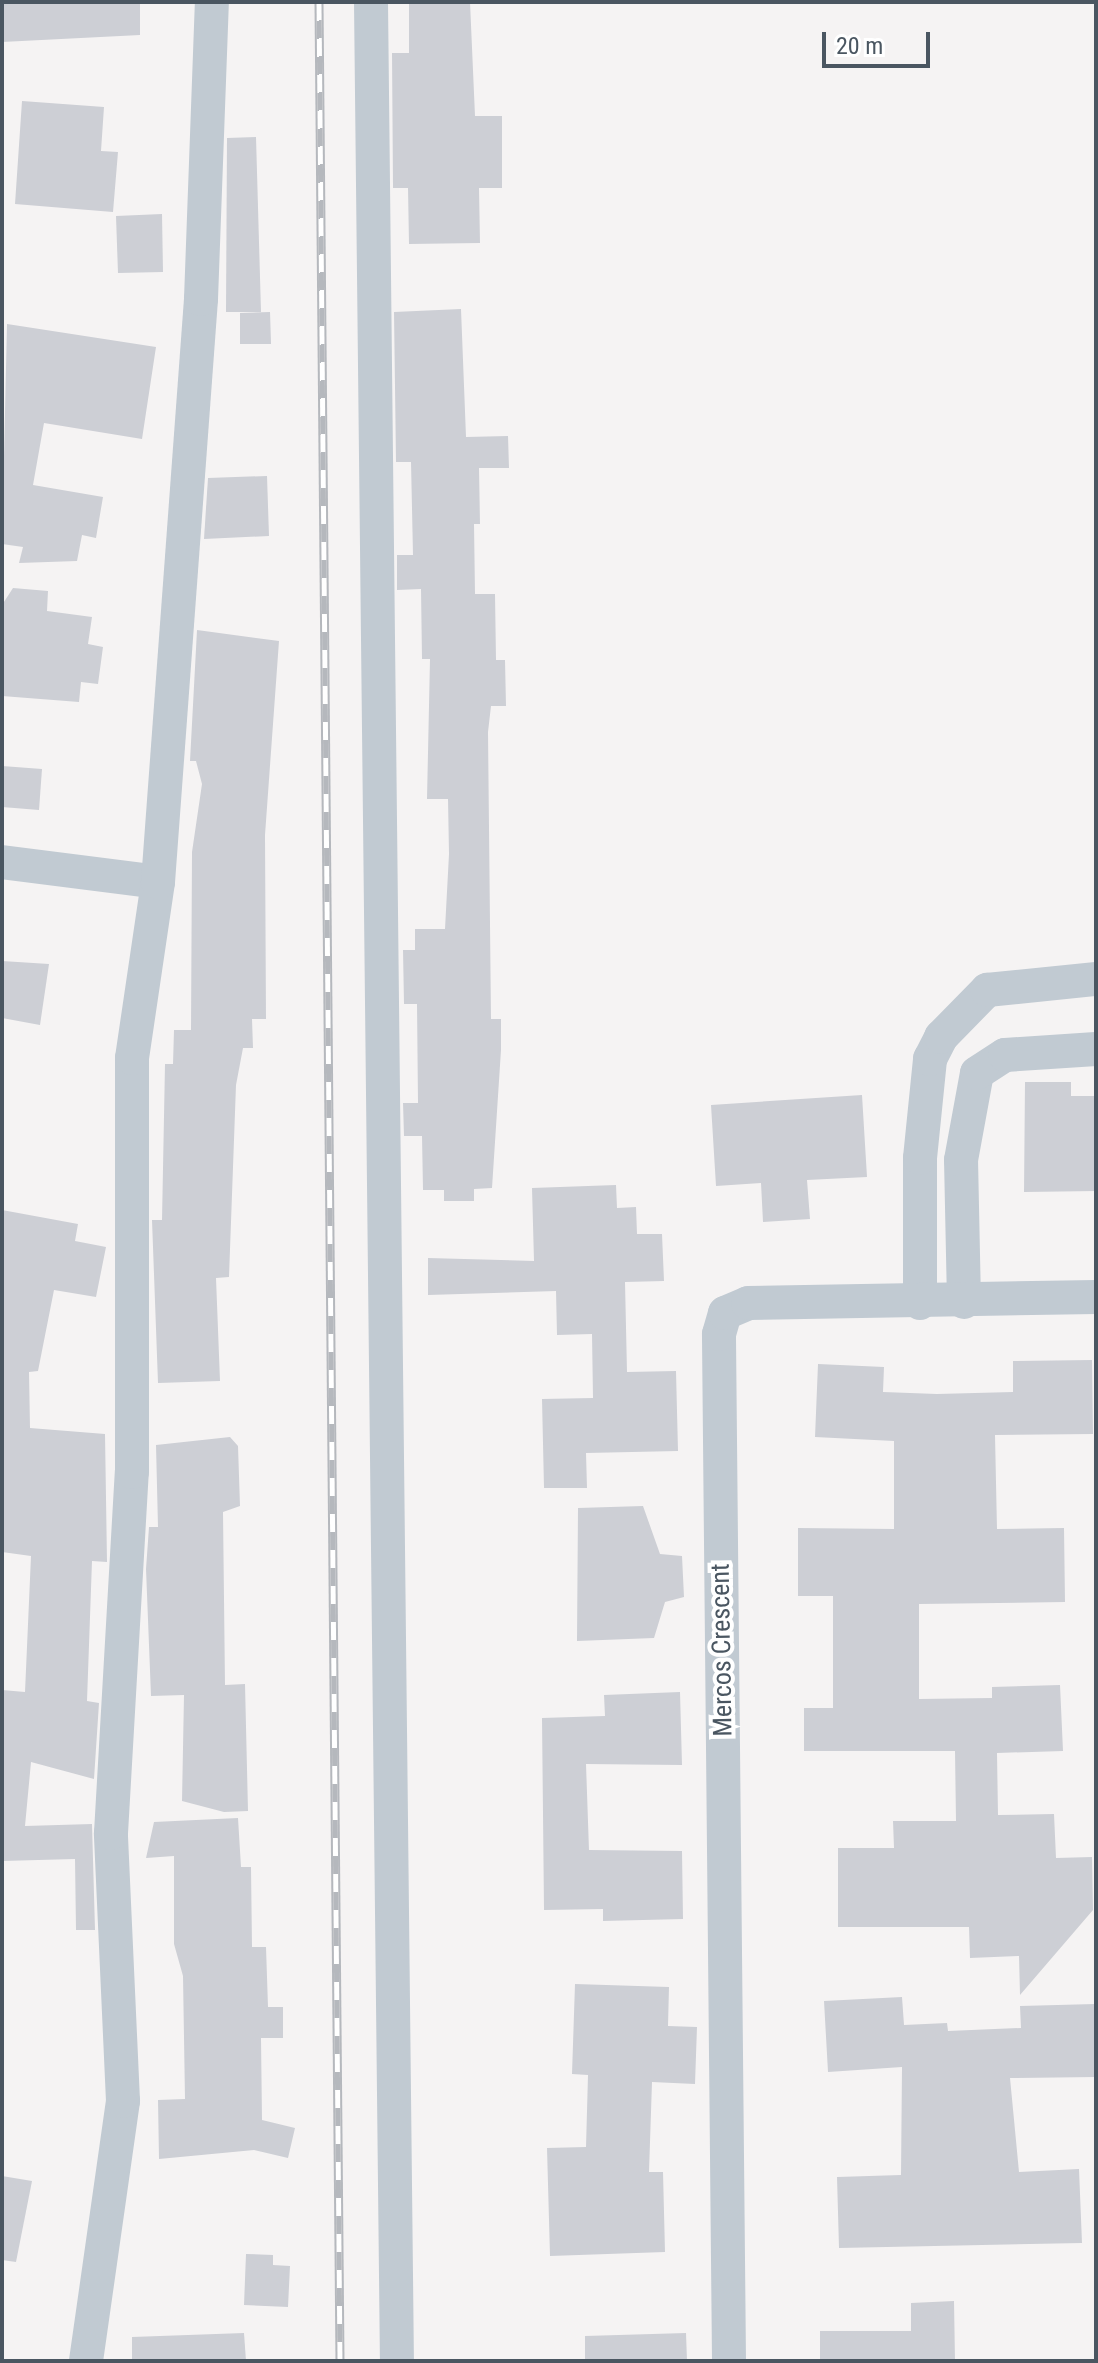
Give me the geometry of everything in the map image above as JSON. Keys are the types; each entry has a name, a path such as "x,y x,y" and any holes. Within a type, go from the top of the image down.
{"street":[{"path":"86,2361 123,2101 111,1833 132,1472 132,1058 158,882 201,299 212,2"},
{"path":"371,2 397,2361"},
{"path":"2,862 158,882"},
{"path":"920,1303 920,1158 930,1059 941,1037 987,990 1096,979"},
{"path":"964,1302 961,1160 977,1073 1005,1055 1096,1049"},
{"name":"Mercos Crescent","path":"729,2361 719,1334 725,1313 748,1303 920,1303 1096,1297"}],"building":[{"path":"2,2 140,2 140,35 2,42"},
{"path":"409,2 470,2 475,116 502,116 502,188 479,188 480,243 409,244 408,188 393,188 392,53 409,53"},
{"path":"22,101 104,107 101,151 118,152 113,212 15,204"},
{"path":"256,137 261,312 226,312 227,138"},
{"path":"162,214 163,272 118,273 116,216"},
{"path":"461,309 466,437 508,436 509,468 479,468 480,524 474,524 475,594 495,594 496,660 505,660 506,706 491,706 488,732 491,1019 501,1019 501,1050 492,1188 474,1189 474,1201 444,1201 444,1190 423,1190 422,1136 404,1136 403,1103 418,1103 417,1004 404,1004 403,950 415,950 415,929 445,929 449,854 448,799 427,799 430,659 422,659 421,589 397,590 397,555 413,555 411,462 396,462 394,312"},
{"path":"270,312 271,344 240,344 240,313"},
{"path":"7,324 156,347 142,439 44,423 33,485 103,497 96,538 82,535 77,561 19,563 23,547 2,544"},
{"path":"267,476 269,536 204,539 208,478"},
{"path":"13,588 48,591 47,611 92,617 88,644 103,647 98,684 81,682 79,702 2,696 2,605"},
{"path":"197,630 279,641 265,835 266,1019 252,1019 253,1048 243,1048 236,1085 229,1277 216,1278 220,1381 158,1383 152,1220 162,1220 165,1064 173,1064 174,1030 191,1030 192,852 202,784 196,761 190,761"},
{"path":"2,766 42,769 39,810 2,807"},
{"path":"2,961 49,964 40,1025 2,1018"},
{"path":"1025,1082 1071,1082 1071,1096 1096,1096 1096,1191 1024,1192"},
{"path":"862,1095 867,1177 807,1180 810,1219 763,1222 761,1183 716,1186 711,1105"},
{"path":"616,1185 617,1208 636,1207 637,1234 662,1234 664,1281 625,1282 627,1372 676,1371 678,1451 586,1453 587,1488 544,1488 542,1399 593,1398 592,1334 557,1335 556,1291 428,1295 428,1258 534,1261 532,1188"},
{"path":"2,1210 78,1224 75,1241 106,1247 96,1297 54,1290 38,1371 29,1372 30,1428 105,1434 107,1562 92,1561 87,1701 99,1703 94,1779 31,1762 25,1826 92,1824 95,1930 76,1930 75,1859 2,1861 2,1690 25,1692 31,1556 2,1552"},
{"path":"1092,1360 1093,1434 995,1435 997,1529 1064,1528 1065,1602 919,1604 919,1699 992,1698 992,1687 1060,1685 1063,1751 997,1753 998,1815 1054,1814 1056,1858 1092,1857 1093,1910 1020,1995 1019,1956 970,1958 969,1927 838,1927 838,1848 894,1848 893,1821 956,1821 955,1751 804,1751 804,1708 833,1708 833,1596 798,1596 798,1528 894,1529 894,1441 815,1437 818,1364 884,1367 883,1392 937,1394 1013,1392 1013,1361"},
{"path":"230,1437 238,1446 240,1506 223,1512 225,1685 245,1684 248,1811 224,1812 182,1801 184,1695 151,1696 146,1569 149,1527 158,1527 156,1445"},
{"path":"643,1506 660,1554 682,1556 684,1597 665,1602 654,1638 577,1641 578,1508"},
{"path":"680,1692 682,1765 586,1764 589,1850 682,1851 683,1919 603,1921 603,1909 544,1910 542,1718 605,1716 604,1695"},
{"path":"238,1818 241,1867 251,1867 252,1947 266,1947 268,2007 283,2007 283,2038 261,2038 262,2120 295,2128 288,2158 254,2150 159,2159 158,2100 185,2099 183,1976 174,1944 174,1856 146,1858 154,1822"},
{"path":"575,1984 669,1987 668,2026 697,2027 695,2084 652,2082 649,2172 663,2172 665,2252 550,2256 547,2148 586,2147 588,2075 572,2074"},
{"path":"902,1997 904,2025 947,2023 948,2031 1021,2028 1020,2006 1095,2004 1096,2077 1010,2078 1019,2172 1079,2169 1082,2243 839,2248 837,2177 901,2175 902,2067 828,2072 824,2001"},
{"path":"2,2176 32,2181 16,2262 2,2260"},
{"path":"246,2254 273,2255 273,2265 290,2266 288,2307 244,2305"},
{"path":"954,2301 955,2361 820,2361 820,2331 911,2331 911,2303"},
{"path":"244,2333 246,2361 132,2361 132,2337"},
{"path":"686,2333 687,2361 585,2361 585,2336"}],"railway":[{"path":"319,2 340,2361"}]}
